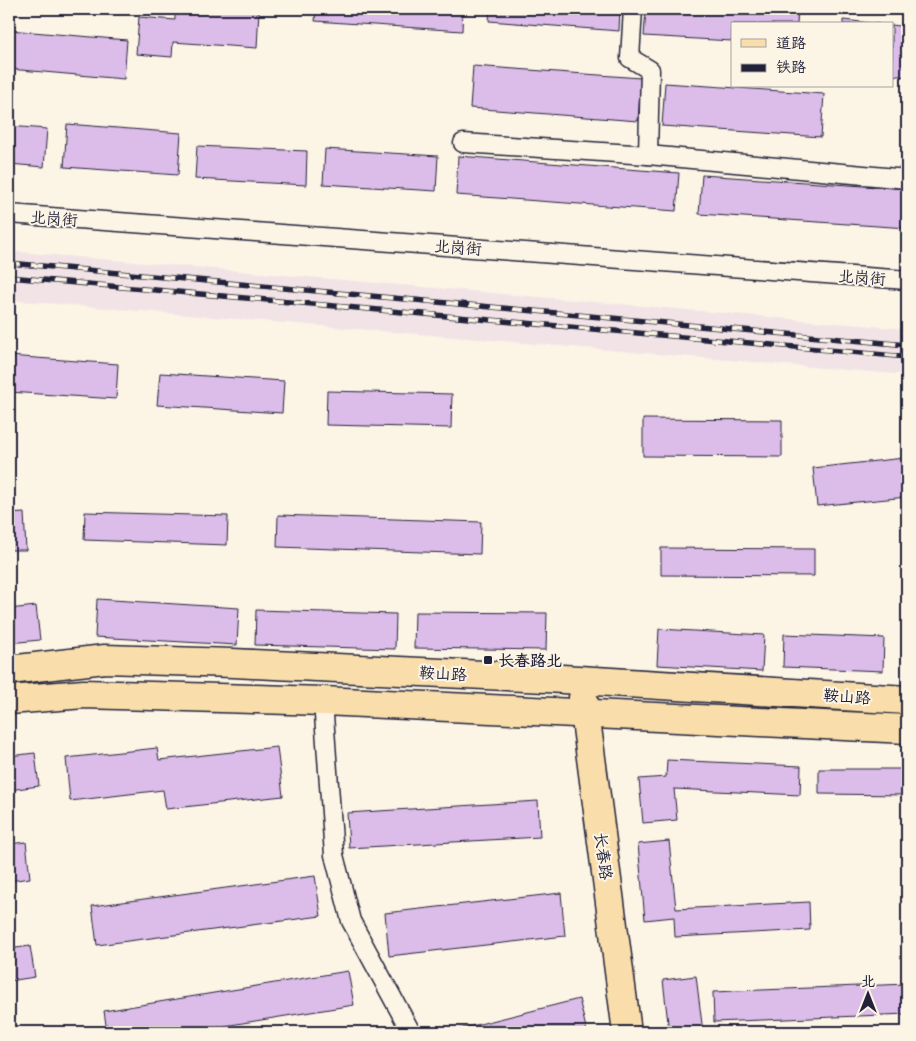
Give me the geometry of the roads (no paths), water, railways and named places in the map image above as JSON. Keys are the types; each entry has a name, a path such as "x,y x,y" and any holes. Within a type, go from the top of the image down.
{"main road":[{"name":"鞍山路","path":"9,670 105,659 580,680 907,700"},
{"name":"长春路","path":"580,680 627,1032"},
{"name":"鞍山路","path":"9,700 84,694 323,701 907,729"}],"street":[{"path":"633,9 630,58 650,70 648,155"},
{"path":"463,143 648,155 907,180"},
{"name":"北岗街","path":"9,214 907,280"},
{"path":"323,701 334,855 351,922 412,1032"}],"railway":[{"path":"9,263 907,345"},
{"path":"9,277 907,357"}],"place":[{"name":"长春路北","path":"488,660"}]}
